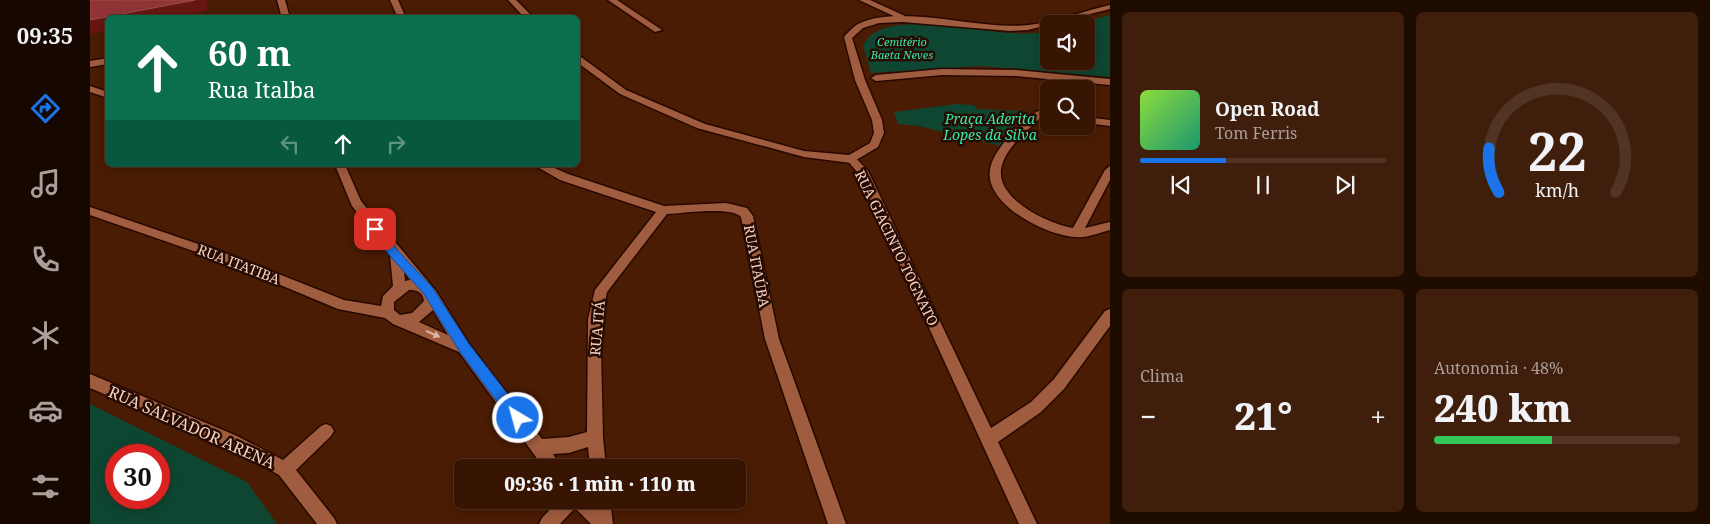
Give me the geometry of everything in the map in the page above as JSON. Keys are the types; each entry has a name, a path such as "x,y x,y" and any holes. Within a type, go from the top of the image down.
{"street":[{"path":"281,0 285,15"},
{"path":"394,0 401,15"},
{"path":"512,0 527,15"},
{"path":"612,0 658,30"},
{"path":"863,0 901,16"},
{"name":"RUA GIACINTO TOGNATO","path":"1028,524 863,171 851,159 874,145 879,133 877,120 860,80 848,38 858,27 870,20 901,16 1010,29 1029,28 1110,7"},
{"path":"580,60 623,92 650,106 701,126 804,154 851,159"},
{"path":"90,64 105,62"},
{"path":"876,78 951,72 1016,73 1110,82"},
{"path":"90,89 105,94"},
{"path":"1040,114 998,161 995,172 997,183 1009,202 1021,211 1049,225 1076,233 1110,226"},
{"path":"1095,121 1110,123"},
{"path":"341,167 356,203 394,254 427,291 464,348 548,459"},
{"name":"RUA ITAÚBA","path":"543,167 564,177 664,210 732,207 743,211 747,216 772,338 837,524"},
{"path":"1076,233 1110,170"},
{"name":"RUA ITÁ","path":"597,459 595,437 595,319 601,290 664,210"},
{"name":"RUA ITATIBA","path":"90,211 229,259 343,304 388,313"},
{"path":"394,254 400,288"},
{"path":"427,291 408,285 400,288 388,300 386,306 388,313 396,319 464,348"},
{"path":"402,321 418,318 424,313 431,302 427,291"},
{"path":"988,439 1036,407 1053,390 1110,315"},
{"name":"RUA SALVADOR ARENA","path":"90,381 231,441 285,469 328,524"},
{"path":"285,469 326,431"},
{"path":"539,447 569,445 595,437"},
{"path":"548,524 562,509"},
{"path":"588,509 604,524"},
{"path":"603,509 604,524"}],"green space":[{"name":"Cemitério Baeta Neves","path":"1110,15 1110,77 981,66 871,73 863,45 876,32 895,26 920,24 1003,32 1040,32 1040,70 1095,70 1095,19"},
{"name":"Praça Aderita Lopes da Silva","path":"957,104 974,105 977,109 1025,111 1029,115 1017,112 1007,124 1017,129 1001,146 918,126 898,124 894,112"},
{"path":"90,404 247,482 277,524 90,524"}],"building":[{"path":"90,0 195,0 116,15 105,15 105,17 90,20"}],"route":[{"path":"375,229 394,254 423,287 428,290 464,348 518,418"}]}
